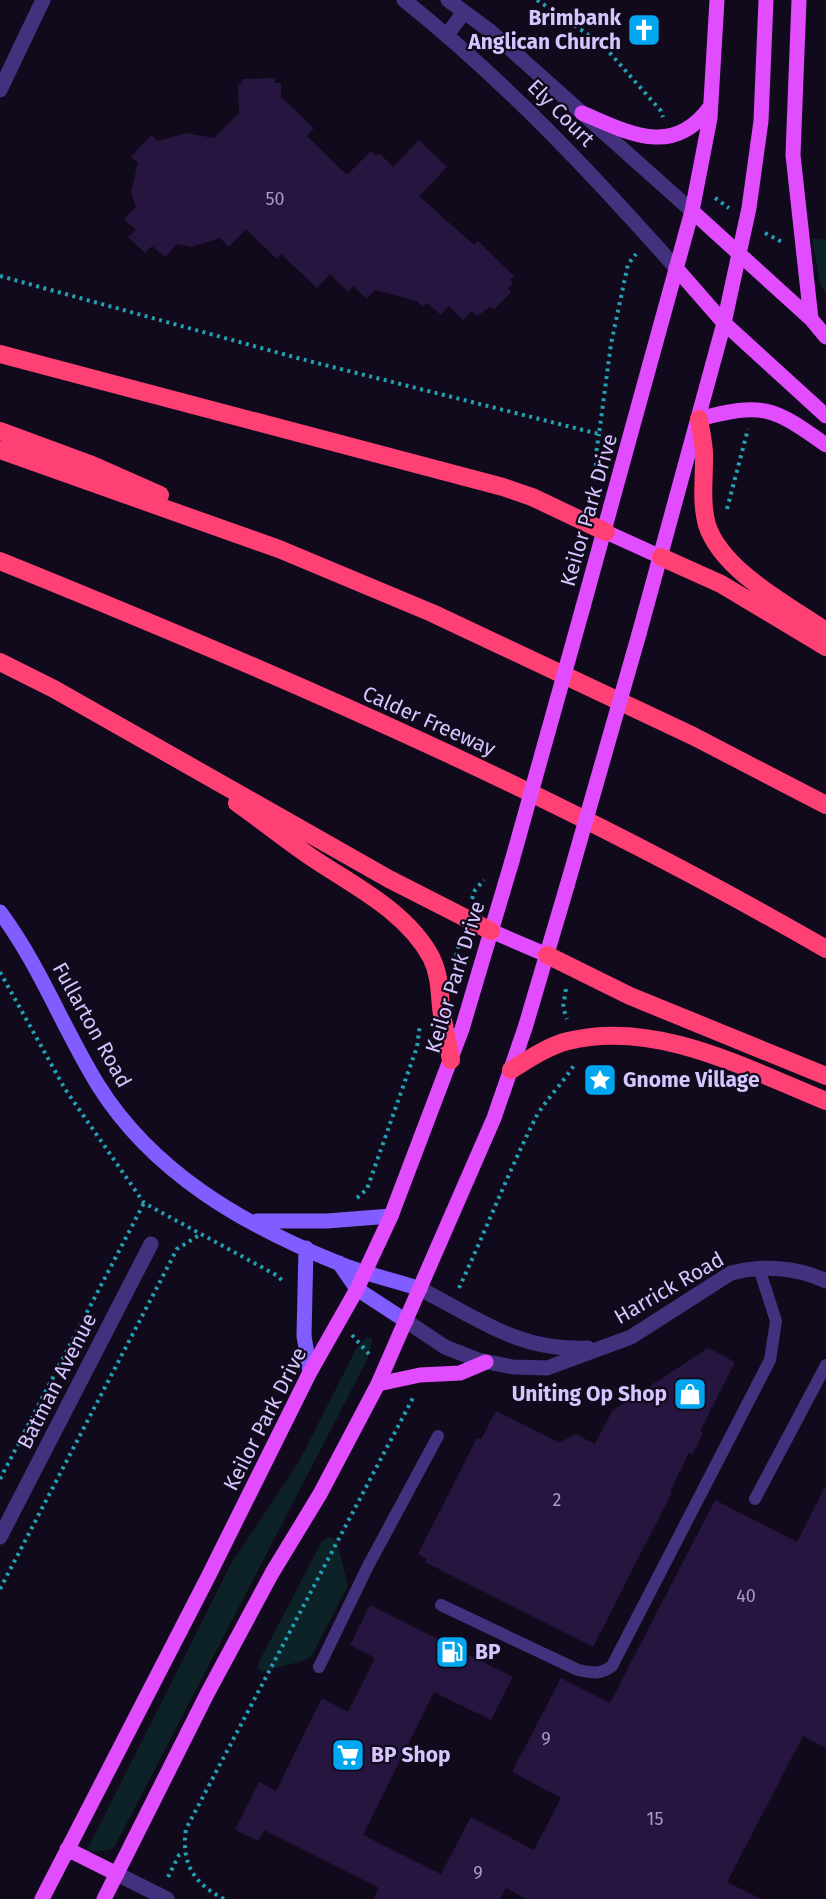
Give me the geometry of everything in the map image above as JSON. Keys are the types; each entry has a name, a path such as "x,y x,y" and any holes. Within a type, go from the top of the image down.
{"highway":[{"path":"0,354 503,487 532,497 606,532"},
{"path":"699,419 705,459 702,489 708,526 733,564 763,588 826,631"},
{"path":"0,431 92,465 279,549 432,614 703,741 826,806"},
{"path":"0,450 279,549"},
{"path":"661,557 720,584 826,647"},
{"name":"Calder Freeway","path":"0,561 121,610 500,778 607,830 826,949"},
{"path":"0,662 175,757 389,879 491,931"},
{"path":"175,757 403,921 431,957 437,974 451,1060"},
{"path":"547,955 630,996 826,1076"},
{"path":"511,1070 543,1052 570,1041 618,1035 680,1045 826,1101"}],"main road":[{"name":"Keilor Park Drive","path":"42,1899 207,1579 310,1372 357,1289 392,1216 451,1060 512,861 606,532 692,211 711,105 717,0"},
{"path":"104,1899 207,1694 272,1573 320,1494 378,1384 478,1158 511,1070 547,955 661,557 724,323 740,254 761,121 766,0"},
{"path":"799,0 793,155 811,319"},
{"path":"582,113 636,134 666,137 690,129 711,105"},
{"path":"692,211 811,319 826,337"},
{"path":"676,268 724,323 826,417"},
{"path":"699,419 749,408 768,409 826,445"},
{"path":"606,532 661,557"},
{"name":"Fullarton Road","path":"0,912 38,969 70,1037 121,1118 175,1174 212,1200 306,1248 339,1263 420,1289"},
{"path":"491,931 547,955"},
{"path":"251,1221 349,1220 392,1216"},
{"path":"306,1248 304,1336 310,1372"},
{"path":"339,1263 357,1289 406,1321"},
{"path":"378,1384 420,1375 460,1373 486,1362"},
{"path":"67,1849 117,1874"}],"street":[{"path":"0,90 43,0"},
{"name":"Ely Court","path":"404,0 447,35 566,146 676,268"},
{"name":"Ely Court","path":"448,0 490,31 692,211"},
{"path":"447,35 464,12"},
{"name":"Batman Avenue","path":"0,1537 151,1244"},
{"name":"Harrick Road","path":"406,1321 445,1347 486,1362 513,1367 547,1368 631,1337 731,1273 759,1268 802,1272 826,1281"},
{"name":"Harrick Road","path":"420,1289 465,1315 515,1339 551,1348 603,1348"},
{"path":"117,1874 167,1899"}],"lane":[{"path":"441,1605 578,1670 604,1672 612,1666 770,1360 776,1321 759,1268"},
{"path":"755,1499 826,1365"},
{"path":"319,1667 368,1566 438,1436"}],"path":[{"path":"537,0 602,44 661,111 666,137"},
{"path":"0,276 301,359 599,434 612,344 628,264 647,236"},
{"path":"708,526 726,514 748,426 749,408"},
{"path":"437,974 453,966 475,890 489,876"},
{"path":"566,989 563,1007 567,1020"},
{"path":"349,1220 353,1202 367,1189 417,1047 421,1017"},
{"path":"0,1479 144,1203"},
{"path":"0,1589 177,1249 201,1234"},
{"path":"225,1899 210,1892 191,1871 183,1850 186,1829 415,1394 420,1375"}],"green space":[{"path":"812,238 826,240 826,294 820,284"},
{"path":"367,1337 372,1339 372,1342 367,1360 115,1846 110,1850 86,1852 231,1564 301,1458 356,1349"},
{"path":"329,1537 335,1539 338,1545 348,1586 312,1655 303,1661 261,1672 258,1667 260,1660 322,1541"}],"building":[{"path":"275,78 275,83 281,83 281,97 314,128 307,136 347,175 371,151 376,156 379,153 393,167 419,140 447,167 419,196 474,245 478,241 514,276 510,280 513,283 508,288 511,292 494,310 490,307 477,316 471,311 463,320 449,306 441,315 427,303 423,307 417,301 375,290 367,299 353,286 348,292 330,274 317,288 281,254 277,259 246,229 229,247 220,238 191,247 177,244 165,257 152,246 145,253 128,237 136,230 124,219 136,207 131,192 138,163 131,157 151,135 158,141 186,133 214,138 239,113 238,84 242,84 242,79"},
{"path":"708,1348 735,1362 700,1431 703,1433 692,1455 689,1453 670,1491 672,1492 593,1647 425,1562 427,1559 418,1554 477,1438 481,1439 496,1411 560,1443 575,1434 595,1444 612,1411"},
{"path":"826,1485 826,1748 803,1736 727,1882 761,1899 526,1899 506,1888 500,1899 373,1899 379,1888 264,1830 258,1841 235,1830 259,1782 276,1791 322,1698 348,1712 375,1658 350,1645 370,1605 513,1677 491,1720 434,1692 363,1835 441,1874 471,1817 534,1850 561,1798 512,1772 561,1678 610,1703 715,1500 797,1542"}],"place":[{"name":"Brimbank Anglican Church","path":"644,30"},
{"name":"Gnome Village","path":"600,1080"},
{"name":"Uniting Op Shop","path":"690,1394"},
{"name":"BP","path":"452,1652"},
{"name":"BP Shop","path":"348,1755"}]}
